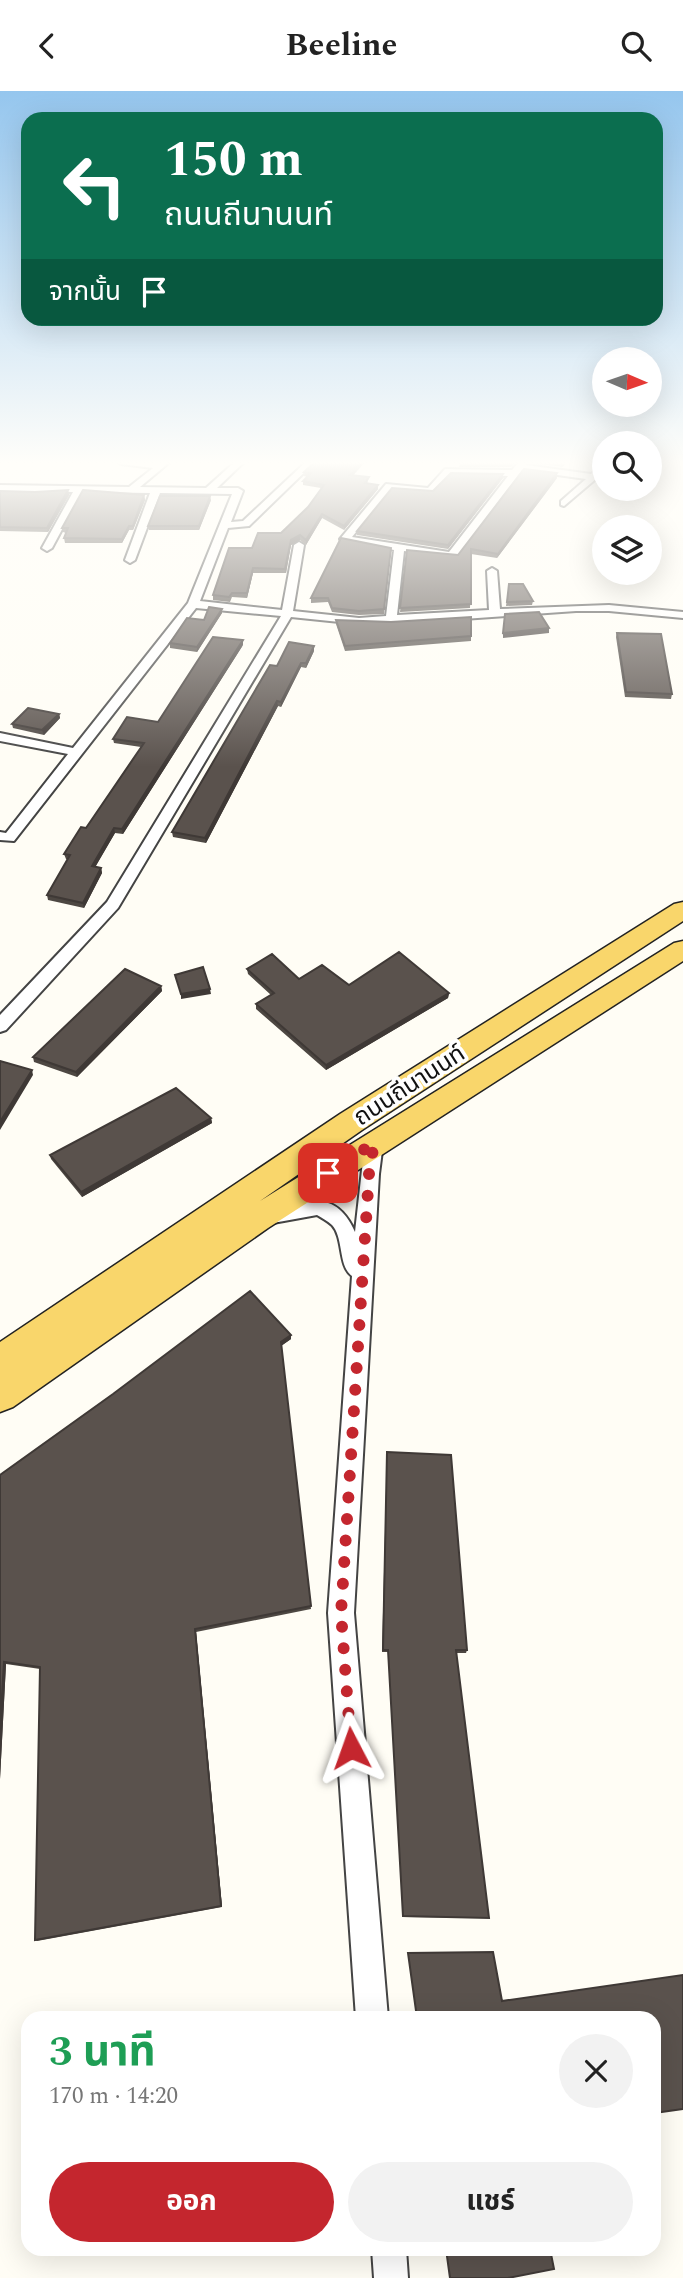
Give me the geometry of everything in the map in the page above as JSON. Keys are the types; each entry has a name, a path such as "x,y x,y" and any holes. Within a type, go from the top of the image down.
{"main road":[{"name":"ถนนถีนานนท์","path":"0,1361 351,1122 683,910"},
{"name":"ถนนถีนานนท์","path":"0,1395 257,1219 683,949"}],"street":[{"path":"3,841 193,604 209,563"},
{"path":"0,1026 113,905 287,615 296,563"},
{"path":"391,621 397,563"},
{"path":"492,571 495,614"},
{"path":"193,604 287,615 391,621 609,608 683,615"},
{"path":"0,737 75,752"},
{"path":"371,2011 341,1613 369,1174 374,1143"},
{"path":"257,1219 320,1207 340,1220 352,1247 361,1305"},
{"path":"389,2256 391,2278"}],"building":[{"path":"224,563 286,563 285,569 253,568 247,593 232,593 229,597 213,595"},
{"path":"328,563 389,563 384,609 359,611 332,608 328,598 311,598"},
{"path":"405,563 471,563 471,604 400,608"},
{"path":"509,584 523,584 533,601 507,602"},
{"path":"209,607 222,609 197,647 170,643 187,618 204,620"},
{"path":"539,612 549,628 503,633 505,614"},
{"path":"471,617 471,636 345,646 336,620 391,622"},
{"path":"617,633 661,634 672,694 626,692"},
{"path":"213,637 243,640 122,829 114,828 92,866 101,868 83,903 47,895 70,855 64,854 81,827 86,828 144,743 113,739 127,717 158,722"},
{"path":"289,642 314,646 306,663 301,663 281,702 277,701 205,838 172,832 270,665 277,666"},
{"path":"28,708 59,714 42,730 12,724"},
{"path":"399,952 449,993 326,1065 256,1004 274,993 247,969 272,954 299,979 322,965 349,985"},
{"path":"203,967 210,989 181,994 175,975"},
{"path":"125,969 161,986 76,1072 33,1057"},
{"path":"0,1061 32,1070 0,1122"},
{"path":"176,1088 211,1118 81,1192 50,1155"},
{"path":"250,1291 291,1335 281,1342 311,1606 195,1629 221,1906 35,1940 40,1667 4,1662 0,1729 0,1475"},
{"path":"387,1452 451,1455 467,1650 456,1650 489,1918 403,1916 388,1650 383,1650"},
{"path":"493,1952 502,2001 683,1975 683,2109 661,2112 661,2011 416,2011 408,1953"},
{"path":"447,2256 551,2256 554,2269 508,2278 450,2278"}],"route":[{"path":"328,1173 374,1143 369,1174 341,1613 351,1748"}]}
